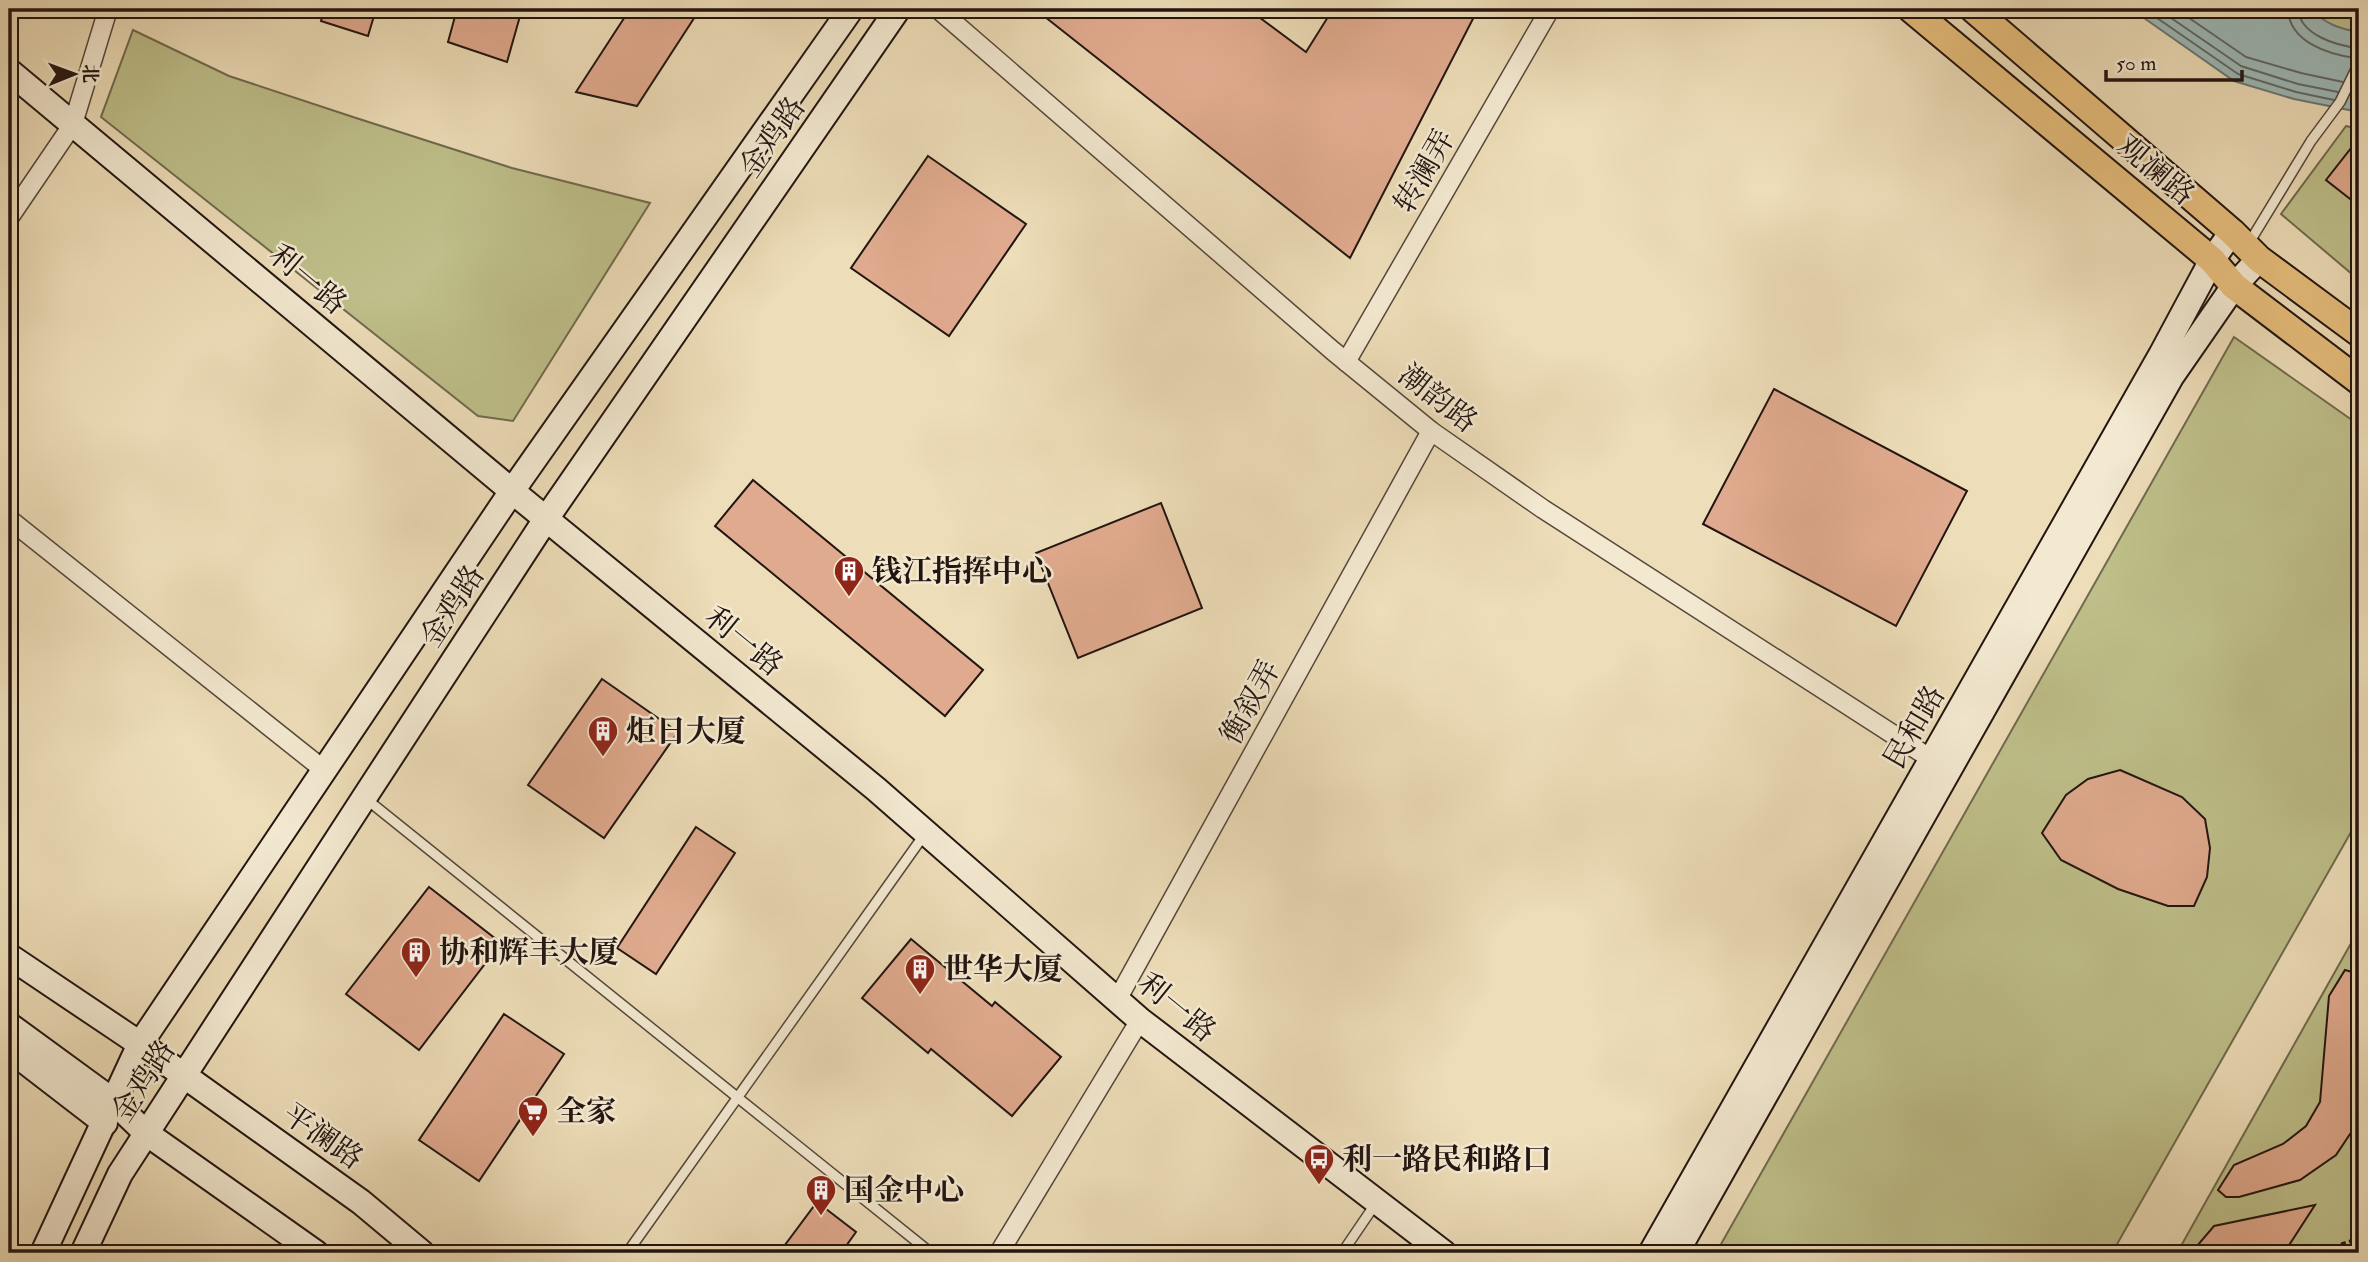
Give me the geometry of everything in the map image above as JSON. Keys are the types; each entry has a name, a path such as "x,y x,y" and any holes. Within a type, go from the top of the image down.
{"main road":[{"name":"金鸡路","path":"43,1253 140,1044 512,491 851,9"},
{"name":"金鸡路","path":"83,1253 120,1174 364,798 547,519 898,9"},
{"name":"观澜路","path":"1911,9 2212,260 2234,286 2359,381"},
{"name":"观澜路","path":"1973,9 2246,246 2359,333"},
{"name":"利一路","path":"9,71 512,491 866,780 1140,1020 1444,1253"},
{"name":"民和路","path":"1676,1253 2212,260 2246,246"},
{"name":"民和路","path":"1651,1253 2171,377 2234,286 2246,246"},
{"name":"平澜路","path":"9,956 140,1044 361,1202 422,1253"},
{"path":"9,1025 109,1112"},
{"path":"9,1049 146,1133 316,1253"}],"street":[{"path":"9,218 73,124 108,9"},
{"name":"潮韵路","path":"938,9 1346,362 1431,431 1543,509 1940,765"},
{"name":"转澜弄","path":"1346,362 1550,9"},
{"name":"衡叙弄","path":"1117,1000 1431,431"},
{"path":"9,519 324,770"},
{"path":"999,1253 1140,1020"}],"lane":[{"path":"2246,246 2311,141 2340,102 2359,64"},
{"path":"364,798 931,1253"},
{"path":"627,1253 926,833"},
{"path":"1342,1253 1377,1202"}],"path":[{"path":"2317,1253 2359,1238"}],"green space":[{"path":"2227,9 2359,9 2359,56"},
{"path":"133,30 229,76 512,168 650,203 513,421 478,416 101,117"},
{"path":"2346,126 2359,129 2359,280 2281,214"},
{"path":"2234,337 2359,425 2359,818 2112,1253 1716,1253"},
{"path":"2359,929 2359,1253 2177,1253"}],"water":[{"path":"2134,9 2312,9 2333,25 2359,32 2359,112 2294,99 2234,81"}],"building":[{"path":"324,9 376,9 368,36 321,21"},
{"path":"457,9 522,9 507,62 448,42"},
{"path":"630,9 700,9 637,106 576,92"},
{"path":"1035,9 1248,9 1306,52 1333,9 1478,9 1350,258"},
{"path":"2359,138 2359,206 2326,180"},
{"path":"928,156 1026,224 949,336 851,268"},
{"path":"1774,389 1967,491 1896,626 1703,524"},
{"name":"钱江指挥中心","path":"753,480 983,670 945,716 715,526"},
{"path":"1161,503 1202,608 1078,658 1036,553"},
{"name":"炬日大厦","path":"602,679 678,732 604,838 528,785"},
{"path":"2120,770 2182,797 2205,819 2210,848 2207,877 2194,906 2168,906 2118,889 2061,860 2042,833 2066,795 2088,779"},
{"path":"696,827 735,853 656,974 617,948"},
{"name":"协和辉丰大厦","path":"429,887 501,943 419,1050 346,994"},
{"path":"911,939 992,1006 995,1002 1061,1057 1012,1116 931,1049 928,1053 862,998"},
{"path":"2345,970 2356,973 2359,1093 2352,1131 2336,1155 2300,1180 2239,1197 2226,1197 2218,1190 2234,1165 2283,1144 2306,1126 2320,1102 2329,996"},
{"path":"504,1014 564,1054 479,1181 419,1140"},
{"name":"国金中心","path":"817,1202 856,1232 841,1253 779,1253"},
{"path":"2315,1205 2284,1253 2191,1253 2214,1226"}],"place":[{"name":"钱江指挥中心","path":"849,598"},
{"name":"炬日大厦","path":"603,758"},
{"name":"协和辉丰大厦","path":"416,979"},
{"name":"世华大厦","path":"920,996"},
{"name":"全家","path":"533,1138"},
{"name":"利一路民和路口","path":"1319,1186"},
{"name":"国金中心","path":"821,1217"}]}
